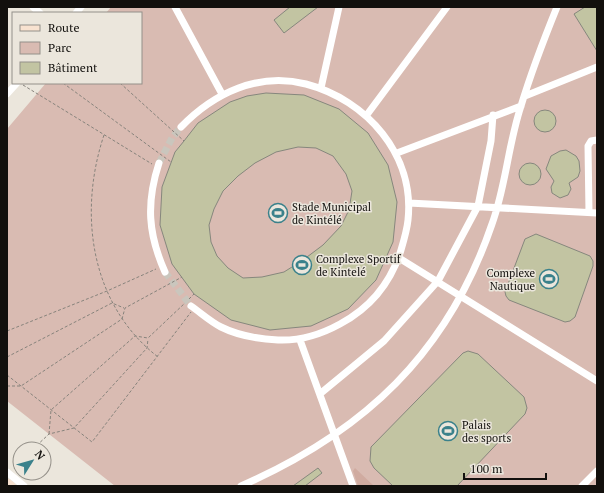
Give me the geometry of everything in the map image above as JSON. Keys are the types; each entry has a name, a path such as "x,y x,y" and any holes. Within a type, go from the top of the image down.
{"main road":[{"path":"7,483 11,486"}],"street":[{"path":"175,7 222,94"},
{"path":"321,88 339,7"},
{"path":"366,116 447,7"},
{"path":"241,486 276,471 334,436 366,413 396,384 437,335 460,296 481,253 497,208 521,106 544,38 557,7"},
{"path":"525,96 597,67"},
{"path":"181,127 205,105 222,94 241,87 268,81 301,83 321,88 341,97 380,129 396,153 402,170 409,203 406,234 399,258 385,285 360,312 335,327 300,340 265,339 246,336 221,327 193,307"},
{"path":"7,94 17,84"},
{"path":"396,153 426,143 493,115 521,106"},
{"path":"321,393 384,341 438,281 478,206 491,141 493,115"},
{"path":"589,212 588,146 592,141 597,140"},
{"path":"158,165 153,180 149,211 156,249 163,269"},
{"path":"409,203 597,213"},
{"path":"399,258 597,381"},
{"path":"300,340 321,393 334,436 353,486"},
{"path":"582,486 597,471"},
{"path":"8,472 24,486"}],"path":[{"path":"20,84 104,135 158,165"},
{"path":"64,84 171,162"},
{"path":"121,84 184,141"},
{"path":"104,135 98,154 91,197 91,227 95,251 112,304 135,336 158,356"},
{"path":"7,332 163,269"},
{"path":"7,357 112,304 125,308 182,277"},
{"path":"41,441 48,434 74,428 148,348 148,338 194,294"},
{"path":"7,375 92,442 158,356 193,307"},
{"path":"7,386 20,386 122,319 125,308"},
{"path":"135,336 148,338"},
{"path":"48,434 51,410 135,336"}],"green space":[{"name":"Complexe Sportif de Kintelé","path":"111,7 597,7 597,485 115,486 7,401 7,129 45,84 142,84 142,12 107,12"}],"shaded area":[{"path":"355,468 374,486 358,486 353,471"}],"building":[{"path":"290,7 318,7 284,33 274,20"},
{"path":"585,7 597,7 597,51 574,14"},
{"name":"Stade Municipal de Kintélé","path":"266,93 304,95 339,109 368,133 388,165 397,202 393,242 376,280 348,309 311,326 270,330 231,320 194,294 172,264 160,225 162,187 175,152 198,123 230,102 247,96","holes":["298,147 316,148 333,156 346,174 352,191 349,210 341,226 323,245 284,272 262,277 243,278 228,268 217,256 211,242 209,225 214,209 223,191 238,176 255,163 276,152"]},
{"path":"545,110 553,113 556,121 553,129 545,132 537,129 534,121 537,113"},
{"path":"566,150 576,156 579,161 580,171 578,177 569,183 571,189 568,195 560,198 552,193 551,187 554,181 546,169 551,156 560,151"},
{"path":"530,163 538,166 541,174 538,182 530,185 522,182 519,174 522,166"},
{"name":"Complexe Nautique","path":"536,234 590,256 593,261 593,266 575,317 570,321 565,322 509,300 506,296 505,292 525,239"},
{"name":"Palais des sports","path":"468,351 478,354 524,397 527,408 525,414 457,486 393,486 374,468 370,461 371,447 463,353"},
{"path":"318,468 322,473 305,486 293,486"}],"tunnel":[{"path":"159,163 172,138 181,127"},
{"path":"165,272 191,306"}],"place":[{"name":"Stade Municipal de Kintélé","path":"278,213"},
{"name":"Complexe Sportif de Kintelé","path":"302,265"},
{"name":"Complexe Nautique","path":"549,279"},
{"name":"Palais des sports","path":"448,431"}]}
